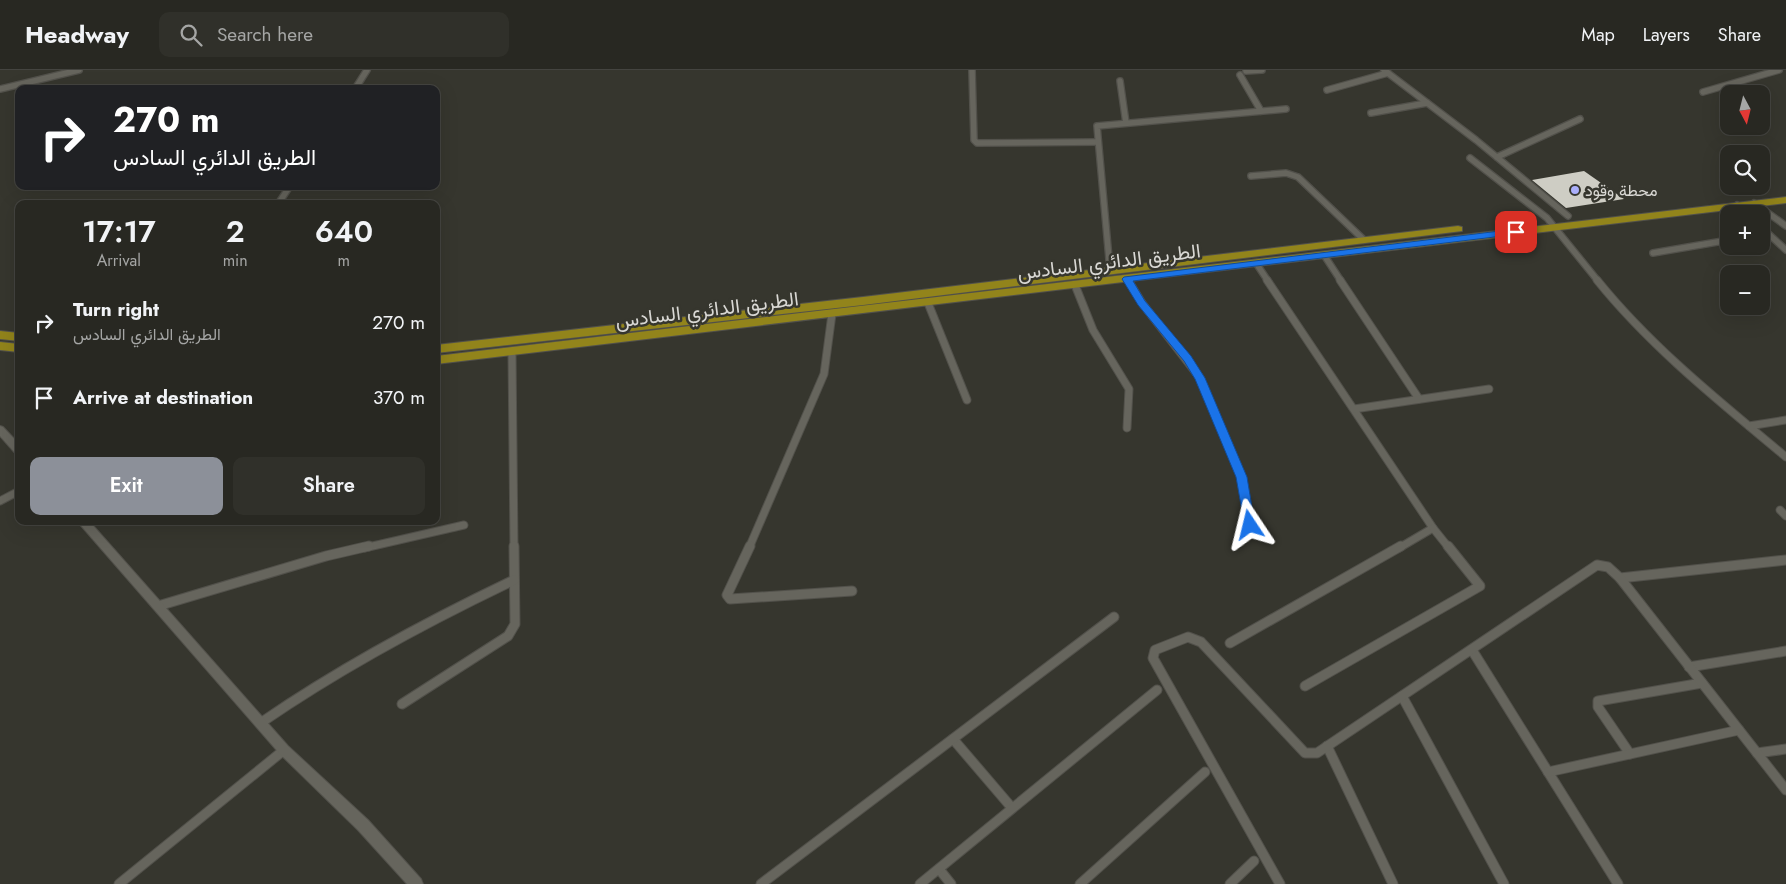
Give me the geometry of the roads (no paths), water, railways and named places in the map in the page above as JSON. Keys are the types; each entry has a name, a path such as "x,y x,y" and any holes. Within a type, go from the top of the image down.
{"highway":[{"name":"الطريق الدائري السادس","path":"440,359 483,350 1110,270 1140,272 1256,263 1324,255 1550,223 1568,216 1786,190"},
{"name":"الطريق الدائري السادس","path":"1737,205 1786,200"},
{"name":"الطريق الدائري السادس","path":"440,349 512,352 1127,279 1140,272 1364,240 1720,207"},
{"path":"0,336 15,337"},
{"path":"0,346 15,348"}],"main road":[{"path":"0,430 15,447"},
{"path":"86,525 262,722 284,750 369,832 416,884"}],"street":[{"path":"20,85 79,70"},
{"path":"358,85 367,70"},
{"path":"972,70 974,140 977,144 1098,142"},
{"path":"1260,111 1243,73 1262,70"},
{"path":"1703,92 1779,70"},
{"path":"1327,90 1386,72 1497,157 1568,216"},
{"path":"1120,81 1126,123"},
{"path":"0,90 15,86"},
{"path":"1371,112 1427,103"},
{"path":"1110,270 1097,126 1286,109"},
{"path":"1497,157 1580,119"},
{"path":"1470,158 1550,223 1620,310 1786,457"},
{"path":"1251,176 1286,174 1298,177 1364,240"},
{"path":"1754,203 1786,226"},
{"path":"1770,238 1786,250"},
{"path":"1653,254 1720,242"},
{"path":"1324,255 1419,399"},
{"path":"1256,263 1433,528 1480,586 1306,686"},
{"path":"1127,279 1142,303 1187,358 1200,378 1242,477 1250,525"},
{"path":"1076,285 1093,330 1129,390 1127,428"},
{"path":"928,303 967,400"},
{"path":"832,314 824,374 757,531 727,595 730,599 852,591"},
{"path":"402,704 508,636 515,624 512,352"},
{"path":"1354,409 1489,389"},
{"path":"1749,426 1786,420"},
{"path":"0,501 15,493"},
{"path":"158,606 326,556 464,525"},
{"path":"1230,643 1433,528"},
{"path":"1620,578 1786,560"},
{"path":"1280,884 1153,658 1155,650 1188,637 1201,642 1305,753 1317,753 1597,565 1608,567 1620,578 1786,790"},
{"path":"262,722 296,698 405,633 514,580"},
{"path":"764,883 1114,617"},
{"path":"1472,650 1618,884"},
{"path":"1689,667 1786,651"},
{"path":"1630,754 1598,707 1598,702 1702,683"},
{"path":"920,884 1157,690"},
{"path":"1402,696 1504,884"},
{"path":"1548,772 1739,730"},
{"path":"953,739 1012,808"},
{"path":"1327,746 1393,884"},
{"path":"1757,753 1786,749"},
{"path":"119,884 284,750"},
{"path":"1080,884 1205,772"},
{"path":"1230,884 1254,860"},
{"path":"939,869 951,884"}],"place":[{"name":"محطة وقود","path":"1575,190"}]}
